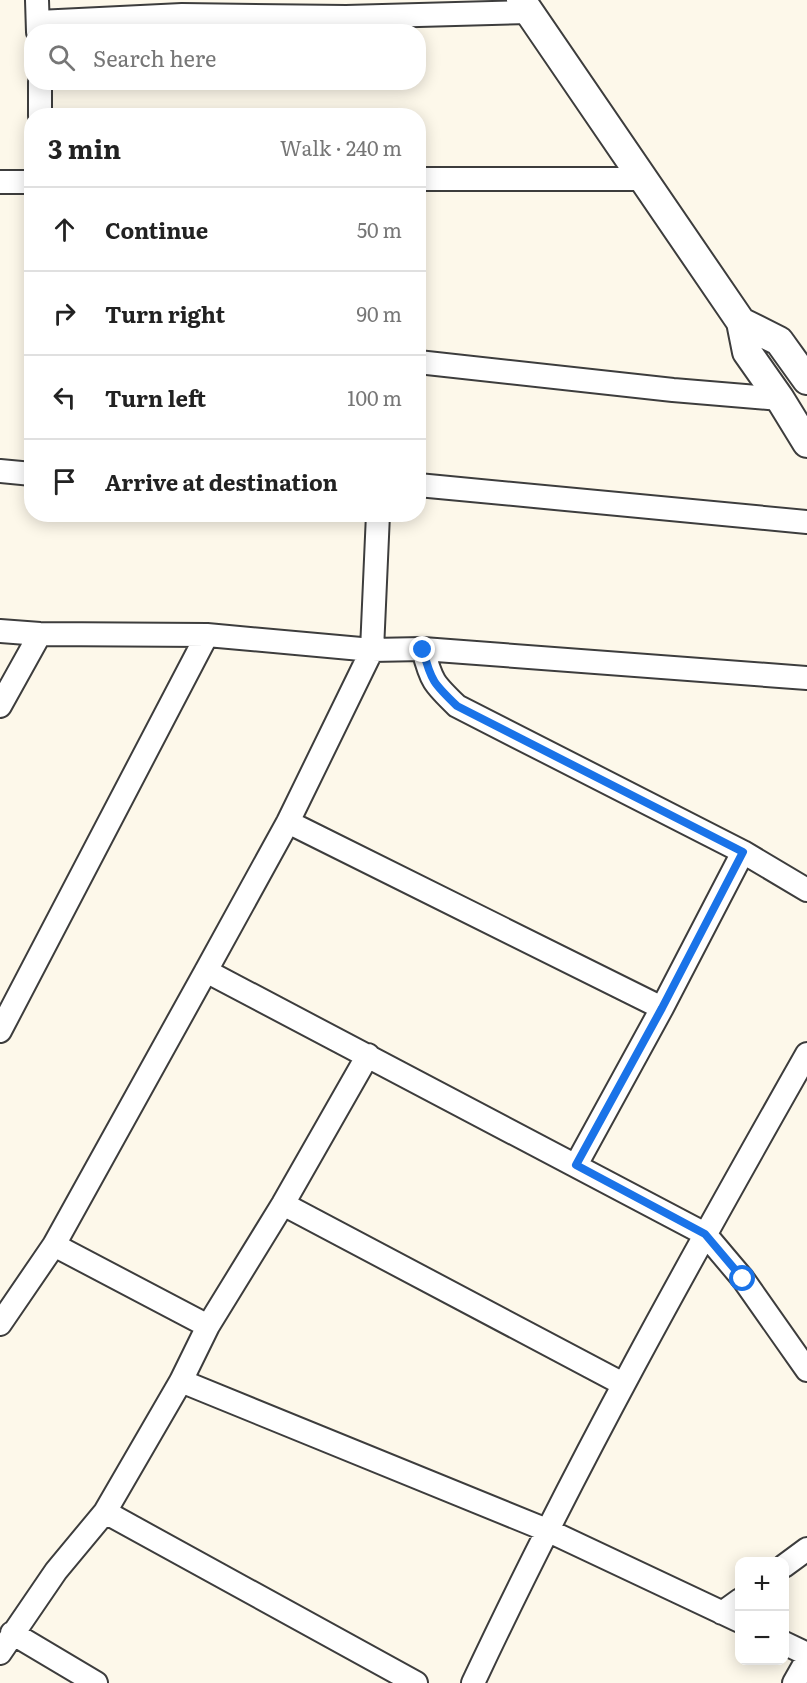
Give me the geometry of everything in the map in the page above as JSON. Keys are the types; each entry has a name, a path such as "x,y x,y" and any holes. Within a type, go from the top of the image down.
{"street":[{"path":"38,18 178,8 340,9 525,6 741,322 747,352 807,443"},
{"path":"40,90 40,108"},
{"path":"426,179 644,179"},
{"path":"0,182 24,182"},
{"path":"741,322 779,340 807,380"},
{"path":"426,363 673,390 780,399"},
{"path":"0,471 24,473"},
{"path":"426,486 807,522"},
{"path":"4,1309 54,1245 288,822 372,650 378,522"},
{"path":"0,631 40,634 207,635 372,650 423,650 807,678"},
{"path":"0,706 40,634"},
{"path":"0,1030 207,635"},
{"path":"423,650 429,676 457,706 743,852 807,890"},
{"path":"288,822 662,1008"},
{"path":"576,1165 662,1008 743,852"},
{"path":"206,971 705,1234 743,1279 807,1370"},
{"path":"473,1683 511,1603 623,1384 807,1054"},
{"path":"0,1653 56,1571 105,1512 181,1381 208,1326 283,1204 368,1055"},
{"path":"283,1204 623,1384"},
{"path":"54,1245 208,1326"},
{"path":"181,1381 549,1531 734,1612"},
{"path":"105,1512 416,1683"},
{"path":"789,1562 807,1549"},
{"path":"12,1633 96,1683"},
{"path":"789,1645 807,1654"},
{"path":"794,1683 807,1660"}],"route":[{"path":"423,650 429,676 457,706 743,852 662,1008 576,1165 705,1234 743,1279"}]}
